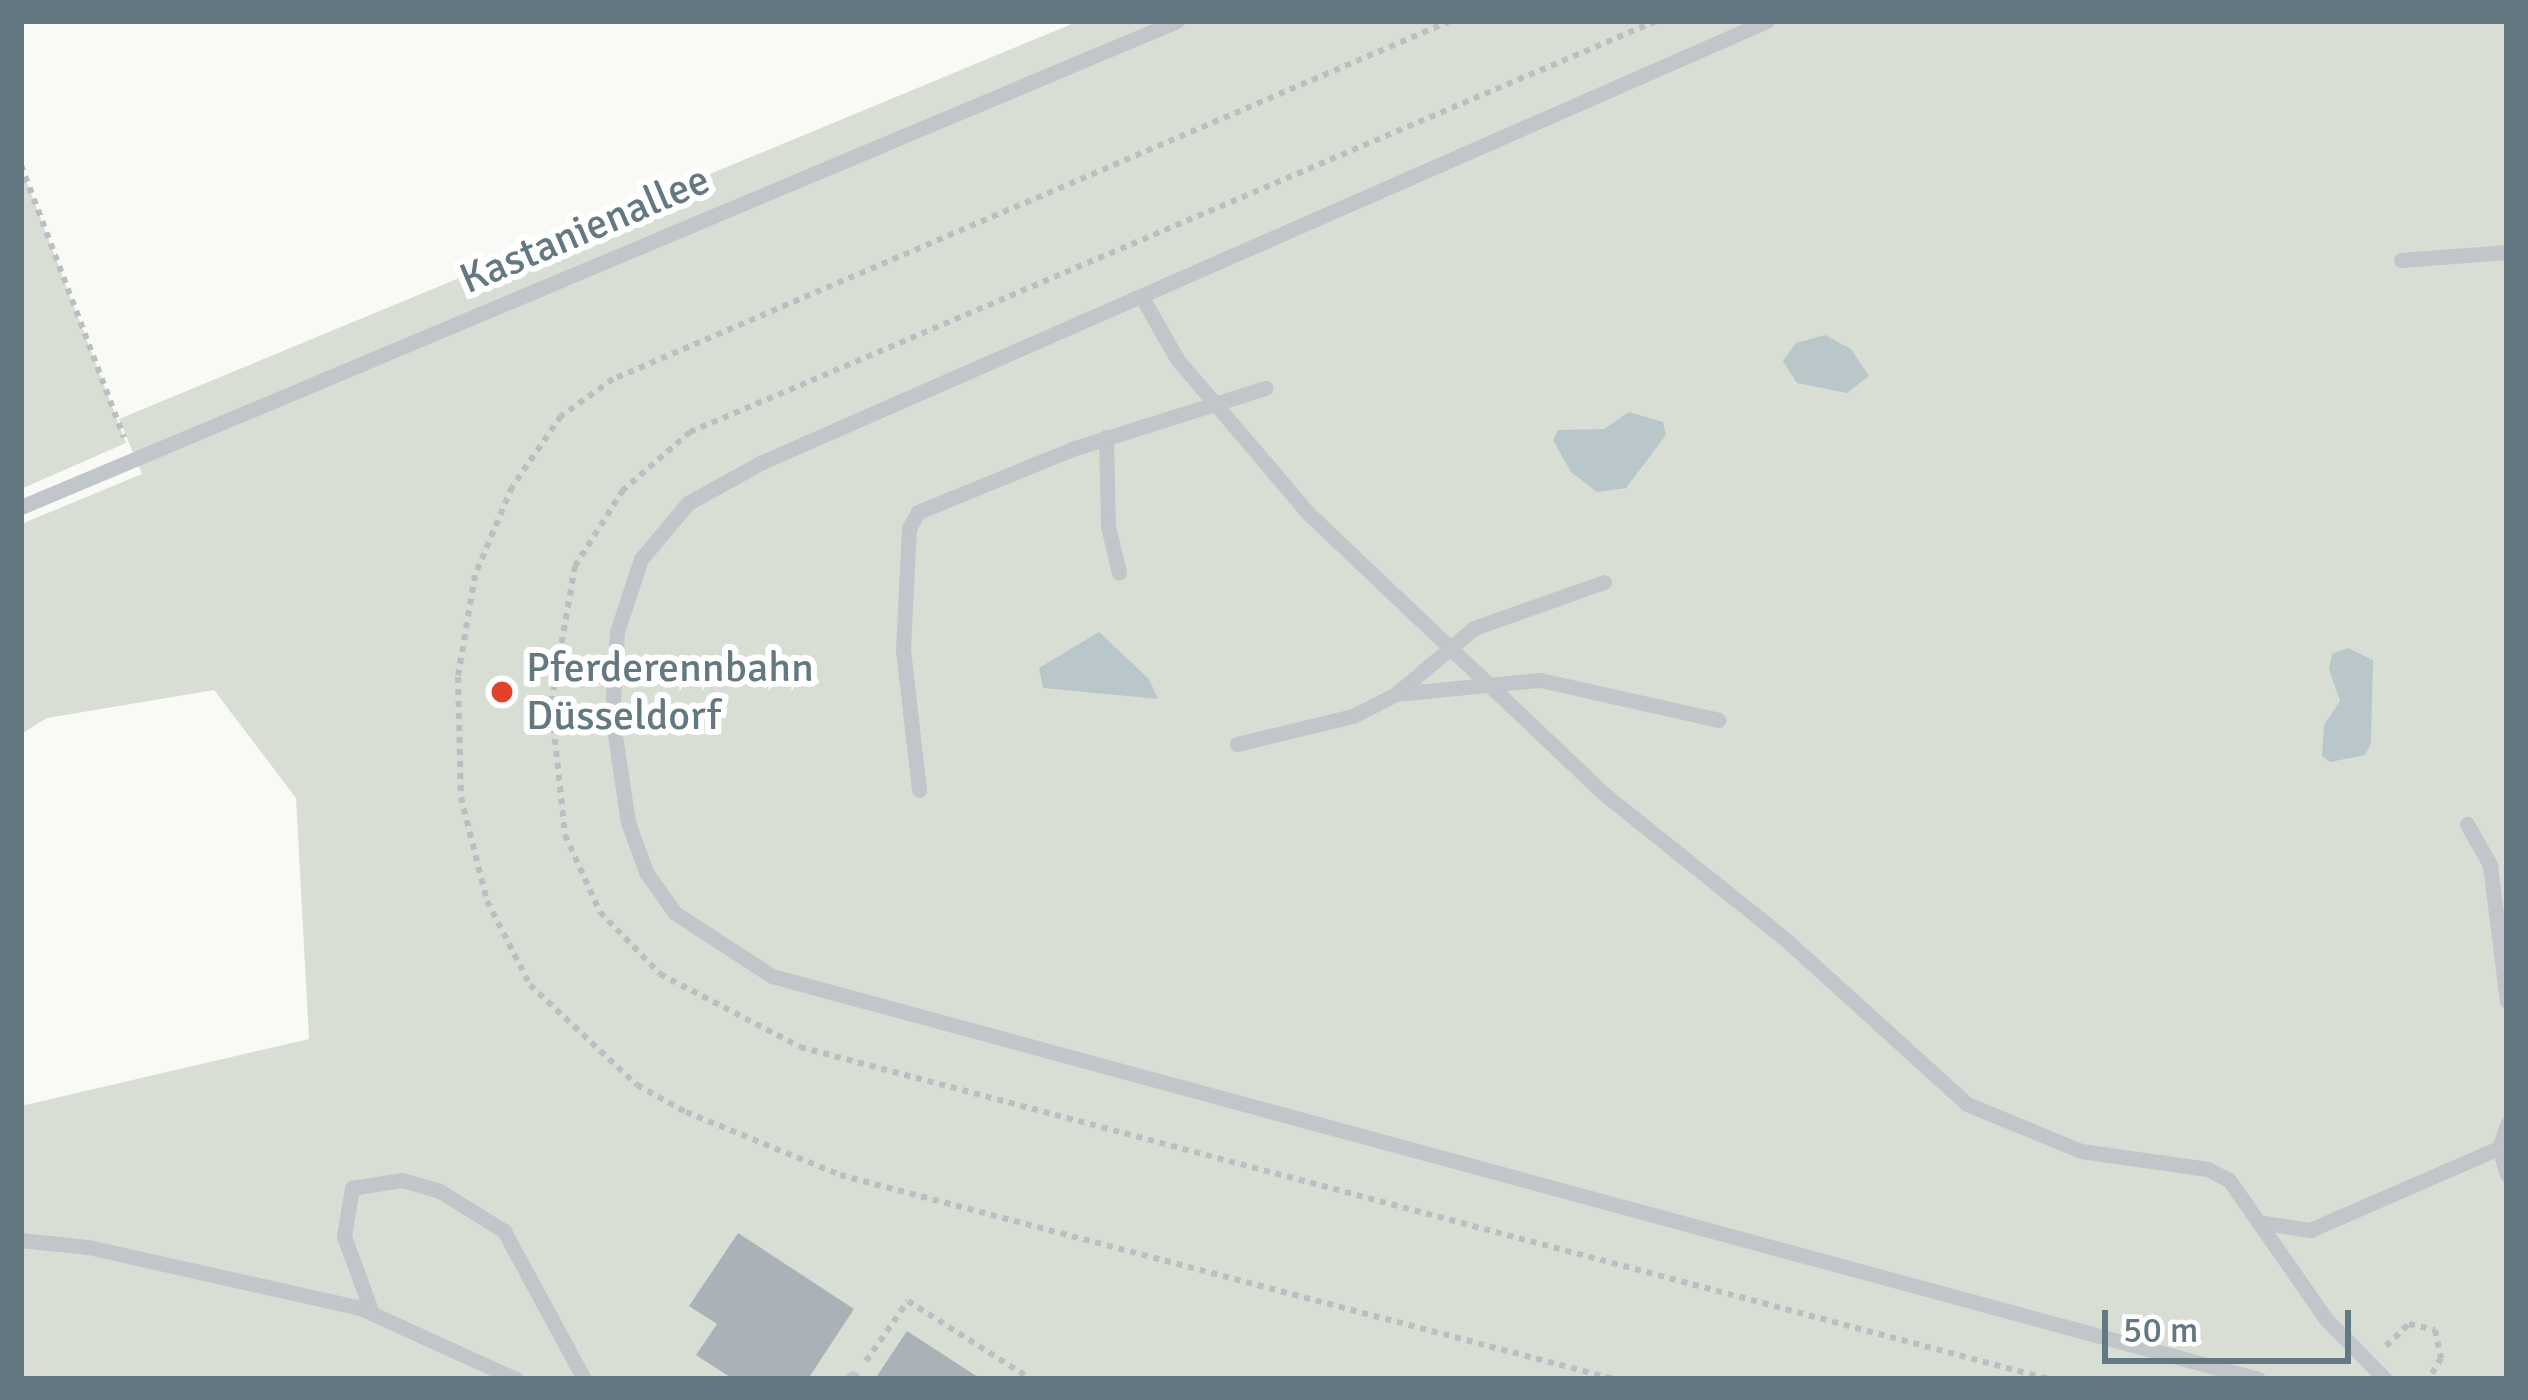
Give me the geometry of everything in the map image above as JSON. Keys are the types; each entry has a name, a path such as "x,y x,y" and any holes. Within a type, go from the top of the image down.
{"lane":[{"name":"Kastanienallee","path":"21,507 1177,21"},
{"path":"1767,21 718,483 661,532 641,560 617,632 612,716 628,822 646,872 675,913 736,957 834,996 2258,1379"},
{"path":"2401,260 2507,252"},
{"path":"1143,299 1214,406 1307,512 1487,686 1967,1104 2081,1151 2208,1169 2229,1180 2264,1223 2326,1318 2385,1379"},
{"path":"919,790 903,650 909,528 918,512 1106,437 1266,388"},
{"path":"1106,437 1108,526 1119,573"},
{"path":"1237,744 1353,716 1396,694 1452,648 1507,612 1604,581"},
{"path":"1396,694 1540,680 1719,720"},
{"path":"2467,824 2491,865 2507,1000"},
{"path":"2507,1124 2499,1148 2507,1175"},
{"path":"2264,1223 2310,1230 2499,1148"},
{"path":"372,1313 344,1235 352,1188 402,1180 438,1190 504,1231 584,1379"},
{"path":"21,1240 241,1279 372,1313 516,1379"}],"path":[{"path":"614,379 1450,21"},
{"path":"652,462 728,412 1656,21"},
{"path":"21,165 133,459"},
{"path":"852,1379 908,1301 1030,1379"},
{"path":"2386,1360 2392,1332 2428,1324 2442,1350 2428,1379"}],"shaded area":[{"path":"1079,21 2507,21 2507,1379 21,1379 21,1106 309,1039 296,798 214,690 47,718 21,734 21,524 142,474 119,419"},
{"path":"21,167 126,443 21,489"},
{"path":"1825,335 1851,349 1869,376 1847,393 1797,383 1783,361 1796,343"},
{"path":"1629,412 1663,422 1666,435 1626,488 1597,492 1571,472 1553,440 1558,430 1604,429"},
{"path":"1099,632 1149,679 1158,699 1043,688 1039,668"},
{"path":"2348,648 2373,660 2371,743 2365,755 2330,762 2322,756 2324,725 2340,701 2329,669 2332,654"}],"building":[{"path":"738,1233 854,1309 808,1379 733,1379 696,1355 717,1324 689,1306"},
{"path":"907,1331 981,1379 875,1379"}],"place":[{"name":"Pferderennbahn Düsseldorf","path":"502,692"}]}
